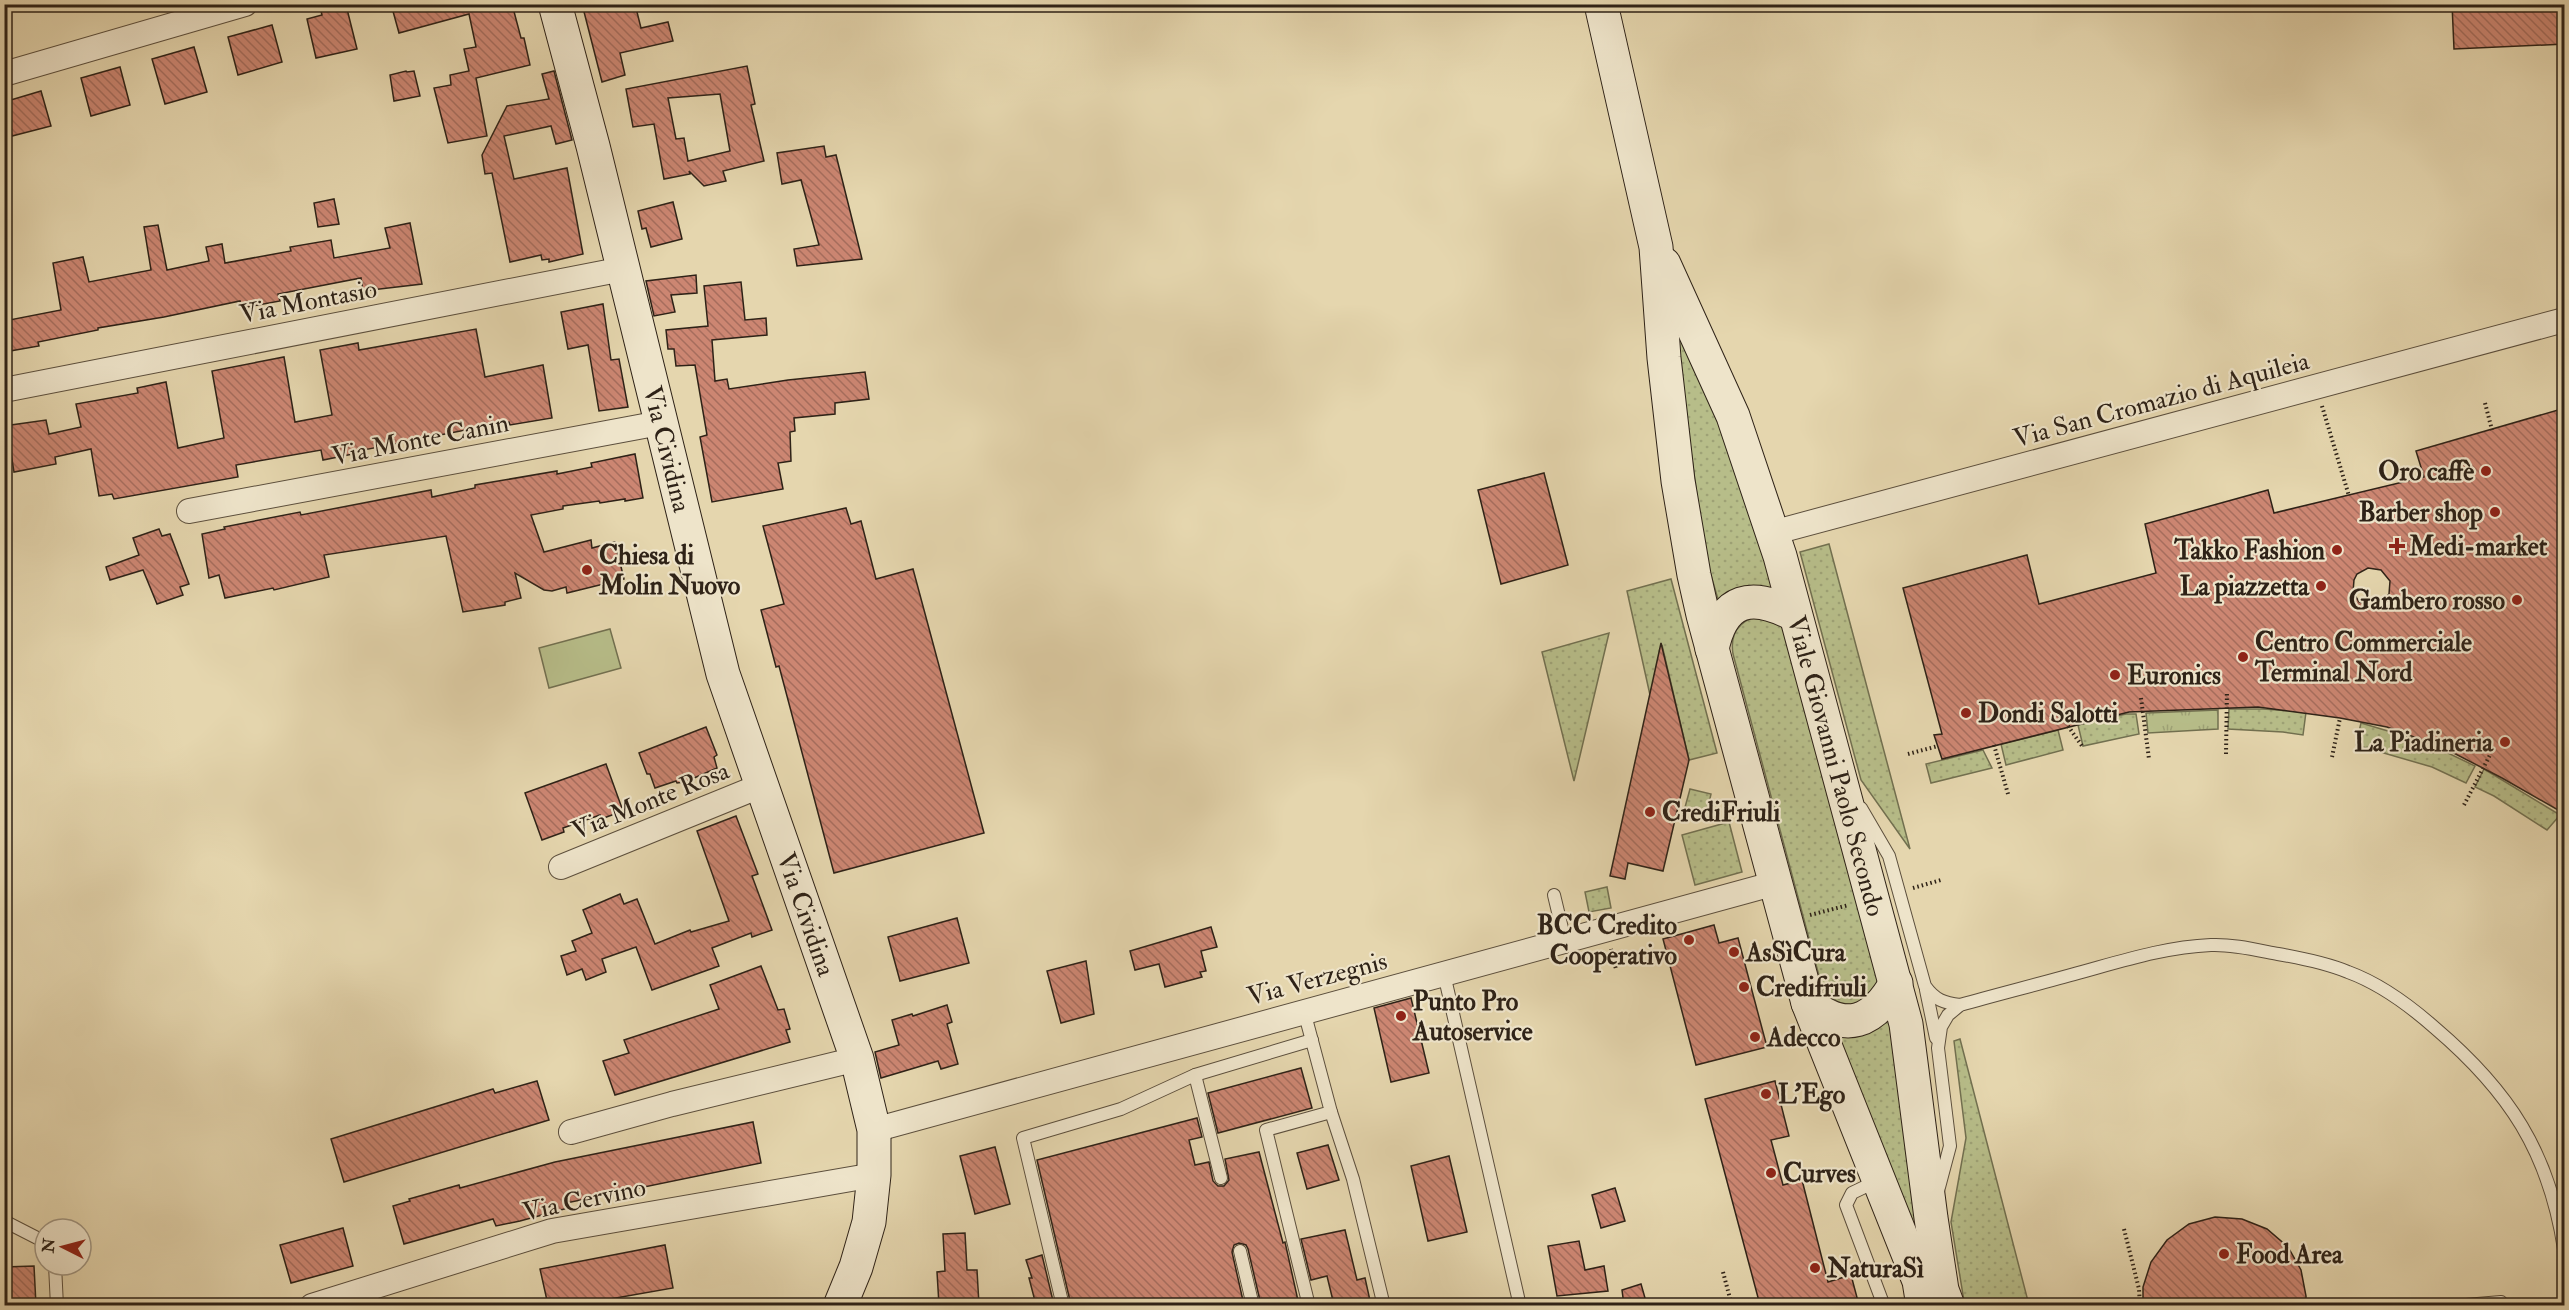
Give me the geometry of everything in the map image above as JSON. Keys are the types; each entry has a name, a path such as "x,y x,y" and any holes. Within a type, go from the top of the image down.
{"main road":[{"name":"Via Cividina","path":"555,4 723,674 856,1059 874,1130 874,1175 869,1222 856,1267 840,1305"},
{"name":"Viale Giovanni Paolo Secondo","path":"1601,4 1656,247 1664,358 1678,481 1694,575 1712,649 1808,1002 1919,1281 1923,1305"},
{"name":"Viale Giovanni Paolo Secondo","path":"1656,247 1697,332 1732,416 1772,533 1834,763 1911,984 1906,1024 1931,1218 1942,1290 1948,1305"},
{"path":"1712,649 1715,633 1724,616 1740,604 1766,602 1795,615"},
{"path":"1808,1002 1824,1016 1854,1021 1875,1013 1886,1001 1911,984"}],"street":[{"path":"4,74 245,4"},
{"name":"Via Montasio","path":"4,390 623,268"},
{"name":"Via San Cromazio di Aquileia","path":"1772,533 2565,320"},
{"name":"Via Monte Canin","path":"189,511 660,423"},
{"name":"Via Monte Rosa","path":"561,867 760,786"},
{"name":"Via Verzegnis","path":"874,1130 1776,883"},
{"path":"571,1132 672,1104 856,1059"},
{"name":"Via Cervino","path":"312,1305 552,1231 874,1175"}],"lane":[{"path":"1554,895 1565,941"},
{"path":"1931,1218 1950,1146 1938,1048 1941,1027 1948,1016 1960,1005 2129,958 2171,949 2213,945 2292,956 2349,972 2390,992 2422,1017 2460,1050 2497,1089 2522,1125 2541,1164 2558,1210 2565,1249"},
{"path":"1444,974 1520,1305"},
{"path":"1911,984 1939,1000 1960,1005"},
{"path":"1911,984 1938,1048"},
{"path":"1304,1011 1331,1112 1353,1179 1384,1305"},
{"path":"1063,1305 1023,1138 1121,1109 1194,1075 1312,1040"},
{"path":"1194,1075 1221,1178"},
{"path":"1309,1305 1266,1130 1331,1112"},
{"path":"1878,1181 1852,1193 1846,1205 1884,1305"},
{"path":"4,1221 33,1236"},
{"path":"1240,1251 1253,1305"},
{"path":"56,1277 57,1305"},
{"path":"2454,1305 2501,1302 2503,1305"}],"path":[{"path":"2485,403 2492,429"},
{"path":"2322,405 2349,496"},
{"path":"2226,754 2227,691"},
{"path":"2140,698 2149,759"},
{"path":"2332,757 2340,718"},
{"path":"2068,726 2082,746"},
{"path":"1994,745 2008,794"},
{"path":"1908,754 1938,746"},
{"path":"2464,805 2491,753"},
{"path":"1920,886 1941,880"},
{"path":"1803,917 1861,902"},
{"path":"1611,952 1616,969"},
{"path":"2124,1229 2139,1289 2140,1305"},
{"path":"1723,1272 1732,1305"}],"green space":[{"path":"1679,315 1764,545 1778,595 1720,606 1705,555 1673,318"},
{"path":"1829,544 1910,849 1861,780 1800,552"},
{"path":"1671,579 1717,753 1689,760 1662,645 1650,695 1627,591"},
{"path":"1766,614 1788,628 1879,983 1859,1004 1837,1002 1822,987 1733,654 1733,638 1739,626"},
{"path":"610,629 621,668 549,688 539,648"},
{"path":"1609,633 1574,781 1542,652"},
{"path":"2229,709 2306,712 2303,735 2228,729"},
{"path":"2218,710 2218,729 2148,733 2146,713"},
{"path":"2126,714 2136,714 2139,734 2083,746 2078,725"},
{"path":"2361,723 2425,742 2475,766 2466,783 2432,767 2356,745"},
{"path":"2058,730 2063,750 2006,765 2001,744"},
{"path":"1983,750 1992,768 1931,783 1926,764"},
{"path":"2484,769 2560,815 2547,830 2494,796 2475,787"},
{"path":"1690,789 1711,794 1706,816 1684,811"},
{"path":"1729,822 1742,872 1695,885 1682,835"},
{"path":"1607,887 1611,908 1589,912 1585,892"},
{"path":"1889,1014 1920,1245 1834,1029"},
{"path":"1960,1039 2029,1305 1966,1305 1964,1301 1951,1222 1966,1138 1954,1041"}],"building":[{"path":"391,4 512,4 521,38 524,38 530,65 476,78 487,136 448,143 434,88 451,85 450,75 469,71 464,49 476,47 469,14 399,33"},
{"path":"582,4 635,4 641,28 668,22 673,41 620,53 625,75 602,82"},
{"path":"2452,4 2565,4 2565,44 2454,49"},
{"path":"346,5 357,49 316,58 307,19 322,15 321,11"},
{"path":"272,25 282,62 238,75 228,37"},
{"path":"194,47 207,92 165,104 152,59"},
{"path":"747,66 755,104 751,105 764,161 723,171 726,181 704,186 689,171 690,174 664,179 654,124 633,127 626,89","holes":["720,94 730,151 688,161 684,138 676,139 668,98"]},
{"path":"120,67 130,105 91,116 81,78"},
{"path":"414,71 420,96 394,101 390,75"},
{"path":"554,71 572,140 556,144 551,126 504,136 514,179 567,168 583,254 549,262 549,259 542,260 541,255 510,262 492,173 485,174 482,155 507,106 549,99 542,74"},
{"path":"41,91 51,126 12,136 4,102"},
{"path":"824,146 826,157 836,155 862,259 797,266 794,249 819,245 801,180 782,184 777,153"},
{"path":"334,199 339,224 318,227 314,203"},
{"path":"673,202 682,239 651,247 646,228 642,229 638,211"},
{"path":"410,223 422,284 363,291 361,278 278,294 280,301 242,308 240,301 98,328 98,330 38,342 39,346 4,352 4,321 61,310 53,263 83,257 89,282 151,270 144,227 158,225 167,270 209,261 206,247 222,244 225,263 291,251 290,247 331,240 334,258 390,248 385,228"},
{"path":"696,275 697,293 671,295 675,312 654,316 646,281"},
{"path":"741,282 745,320 766,318 767,335 712,340 715,381 727,379 729,389 865,372 869,399 835,403 835,414 794,418 795,431 790,432 791,461 778,463 783,489 712,502 700,437 707,435 695,365 676,366 674,349 668,349 666,330 708,326 704,286"},
{"path":"603,304 611,360 619,359 628,407 599,411 588,345 568,349 561,312"},
{"path":"476,329 485,377 543,365 552,418 481,427 323,460 321,450 236,465 238,477 114,499 112,494 99,496 91,449 55,457 56,464 14,472 11,453 4,454 4,426 46,420 49,434 81,427 76,404 138,393 137,388 166,382 178,448 224,438 212,371 284,357 295,422 332,415 320,350 358,343 359,350"},
{"name":"Centro Commerciale Terminal Nord","path":"2565,408 2565,814 2444,748 2387,727 2258,707 2129,712 1942,759 1934,735 1942,734 1903,588 2027,555 2039,604 2156,573 2145,524 2268,490 2274,513 2424,477 2416,451","holes":["2368,568 2381,570 2390,581 2389,594 2376,606 2359,602 2353,592 2357,574"]},
{"path":"635,454 643,498 563,506 563,509 531,515 544,552 591,540 592,548 615,542 624,579 567,593 566,587 552,591 544,590 515,573 521,598 505,602 505,605 463,612 446,536 324,555 329,577 274,590 273,588 225,598 219,575 209,578 202,534 225,529 224,527 431,490 432,497 475,488 475,485 592,467 591,463"},
{"path":"1544,473 1568,565 1501,584 1478,490"},
{"path":"846,508 851,524 861,521 876,579 913,569 984,833 834,873 779,666 776,667 761,610 784,604 763,526"},
{"path":"159,529 162,536 170,534 189,584 180,587 183,595 157,604 143,570 110,580 106,567 139,555 133,538"},
{"name":"CrediFriuli","path":"1661,643 1689,760 1663,871 1628,863 1625,879 1610,876"},
{"path":"706,727 717,755 714,757 717,768 685,782 677,783 676,781 655,788 639,753"},
{"path":"606,764 623,811 601,819 600,815 563,828 564,832 542,840 525,793"},
{"path":"736,816 758,874 752,876 772,930 752,937 751,933 712,948 719,966 652,990 636,947 602,959 606,972 586,980 582,969 567,975 561,956 576,951 572,941 592,933 583,910 620,894 624,904 637,899 655,944 690,930 691,932 729,921 697,831"},
{"path":"957,918 969,963 900,981 888,937"},
{"path":"1714,925 1719,943 1738,938 1767,1047 1696,1065 1663,939"},
{"path":"1211,927 1217,947 1201,951 1206,971 1200,972 1202,977 1165,987 1159,964 1135,970 1130,951"},
{"path":"1086,961 1094,1014 1061,1023 1047,971"},
{"path":"761,966 778,1010 784,1009 790,1029 786,1030 790,1042 615,1095 603,1061 629,1053 624,1040 719,1009 710,985"},
{"path":"1411,998 1429,1073 1391,1082 1374,1008"},
{"path":"947,1005 952,1022 947,1024 958,1064 941,1069 938,1061 881,1078 875,1052 899,1045 892,1020"},
{"path":"1301,1068 1312,1108 1218,1133 1208,1093"},
{"path":"537,1081 549,1120 344,1182 331,1139 493,1089 495,1093"},
{"path":"1775,1081 1789,1136 1771,1140 1783,1185 1802,1180 1828,1282 1851,1275 1859,1305 1760,1305 1705,1099"},
{"path":"1197,1118 1202,1137 1189,1140 1195,1165 1209,1162 1213,1181 1218,1186 1224,1186 1229,1180 1225,1159 1259,1152 1283,1243 1285,1242 1299,1305 1261,1305 1248,1249 1246,1245 1239,1243 1234,1245 1232,1252 1244,1305 1071,1305 1037,1160"},
{"path":"753,1122 761,1163 566,1203 568,1208 520,1221 496,1226 493,1219 404,1244 393,1206 410,1201 409,1199 459,1185 460,1188 555,1162"},
{"path":"1328,1145 1339,1180 1307,1189 1297,1153"},
{"path":"995,1147 1010,1204 975,1214 960,1156"},
{"path":"1449,1156 1467,1232 1428,1241 1411,1166"},
{"path":"1615,1188 1625,1221 1601,1228 1592,1195"},
{"name":"Food Area","path":"2215,1217 2242,1219 2267,1229 2288,1247 2301,1270 2306,1305 2143,1305 2143,1287 2151,1262 2167,1240 2189,1224"},
{"path":"343,1228 353,1266 291,1283 280,1245"},
{"path":"1345,1230 1357,1280 1365,1278 1371,1305 1334,1305 1327,1276 1311,1280 1301,1239"},
{"path":"965,1233 967,1270 977,1270 979,1305 939,1305 937,1272 945,1271 943,1234"},
{"path":"1579,1241 1585,1270 1604,1266 1608,1291 1557,1296 1548,1246"},
{"path":"665,1245 673,1288 576,1305 548,1305 540,1269"},
{"path":"1042,1255 1054,1305 1036,1305 1029,1278 1032,1278 1026,1260"},
{"path":"33,1266 36,1305 4,1305 4,1267"},
{"path":"1641,1284 1647,1305 1624,1305 1622,1290"}],"place":[{"name":"Oro caffè","path":"2486,471"},
{"name":"Barber shop","path":"2495,512"},
{"name":"Medi-market","path":"2397,546"},
{"name":"Takko Fashion","path":"2337,550"},
{"name":"Chiesa di Molin Nuovo","path":"587,570"},
{"name":"La piazzetta","path":"2321,586"},
{"name":"Gambero rosso","path":"2517,600"},
{"name":"Centro Commerciale Terminal Nord","path":"2243,657"},
{"name":"Euronics","path":"2115,675"},
{"name":"Dondi Salotti","path":"1966,713"},
{"name":"La Piadineria","path":"2505,742"},
{"name":"CrediFriuli","path":"1650,812"},
{"name":"BCC Credito Cooperativo","path":"1689,940"},
{"name":"AsSìCura","path":"1734,952"},
{"name":"Credifriuli","path":"1744,987"},
{"name":"Punto Pro Autoservice","path":"1401,1016"},
{"name":"Adecco","path":"1755,1037"},
{"name":"L'Ego","path":"1766,1094"},
{"name":"Curves","path":"1771,1173"},
{"name":"Food Area","path":"2224,1254"},
{"name":"NaturaSì","path":"1815,1268"}]}
